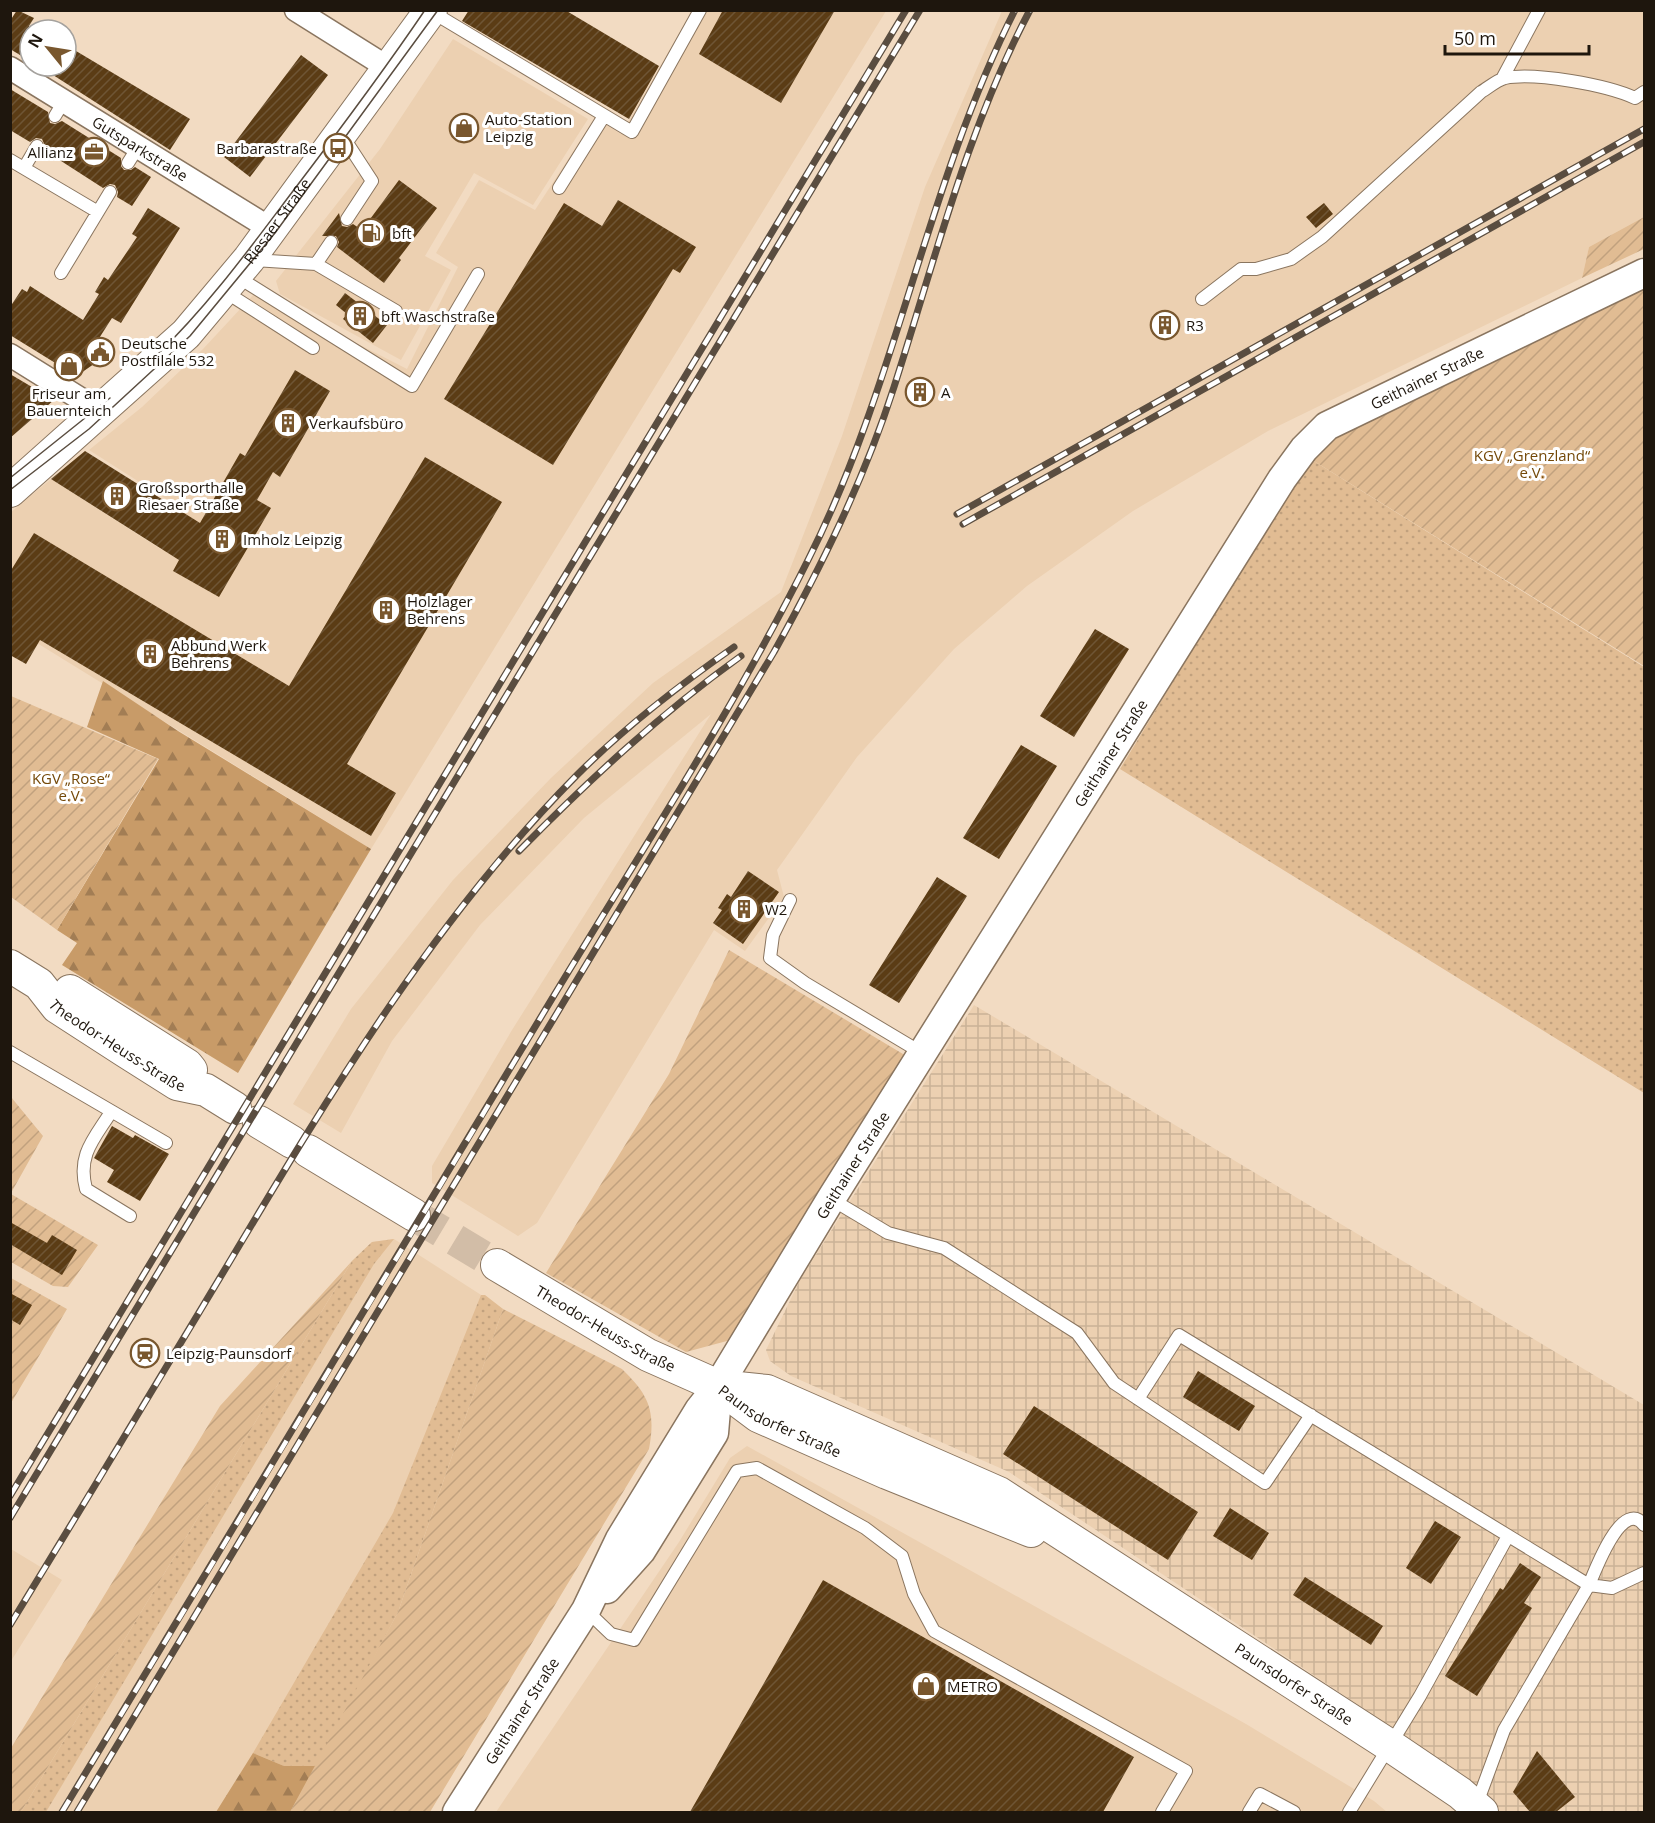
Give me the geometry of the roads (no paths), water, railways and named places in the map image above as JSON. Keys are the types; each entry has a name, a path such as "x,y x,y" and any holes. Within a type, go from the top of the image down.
{"main road":[{"name":"Riesaer Straße","path":"10,491 186,334 236,275 431,11"},
{"name":"Riesaer Straße","path":"10,472 100,411"},
{"name":"Theodor-Heuss-Straße","path":"10,966 39,984 65,988 137,1032 187,1065 206,1090 414,1215"},
{"name":"Theodor-Heuss-Straße","path":"497,1265 648,1355 718,1386"},
{"name":"Paunsdorfer Straße","path":"718,1386 758,1416 887,1473 1101,1559 1389,1745 1479,1810"}],"street":[{"path":"296,10 390,69"},
{"name":"Gutsparkstraße","path":"10,68 60,109 133,155 270,229"},
{"name":"Geithainer Straße","path":"458,1812 586,1610 641,1551 714,1433 718,1386 831,1199 1282,479 1304,450 1327,426 1644,273"},
{"path":"10,355 100,411"}],"lane":[{"path":"431,11 632,132 700,10"},
{"path":"1202,299 1241,269 1256,269 1291,259 1322,237 1481,92 1502,79 1539,10"},
{"path":"1502,79 1536,78 1589,84 1635,98 1644,92"},
{"path":"559,188 604,116"},
{"path":"342,134 372,181 347,219"},
{"path":"24,168 37,146"},
{"path":"10,160 98,213"},
{"path":"61,273 110,192"},
{"path":"316,264 330,242"},
{"path":"236,275 316,264 396,311"},
{"path":"236,275 412,386 478,274"},
{"path":"236,275 313,348"},
{"path":"790,900 773,935 770,958 805,983 923,1054"},
{"path":"10,1052 166,1143"},
{"path":"111,1112 84,1156 83,1177 86,1189 130,1216"},
{"path":"831,1199 888,1233 944,1248 1077,1333 1114,1383 1265,1484 1311,1415"},
{"path":"1138,1399 1179,1335 1589,1586 1612,1588 1644,1573"},
{"path":"586,1610 611,1634 634,1640 737,1471 758,1468 865,1528 902,1556 914,1594 934,1631 1186,1771 1162,1812"},
{"path":"1479,1810 1504,1730 1589,1586 1598,1562 1620,1525 1632,1519 1642,1521 1644,1525"},
{"path":"1349,1812 1420,1696 1508,1536"},
{"path":"1249,1812 1260,1794 1294,1812"}],"tunnel":[{"path":"414,1215 497,1265"}],"tram line":[{"path":"156,356 211,297 244,255 360,102 425,10"},
{"path":"10,490 89,429 190,336 275,233 438,10"},
{"path":"10,478 110,398"}],"railway":[{"path":"10,1496 906,10"},
{"path":"10,1518 920,10"},
{"path":"62,1812 684,783 780,615 809,558 866,423 958,145 984,77 1015,10"},
{"path":"77,1812 774,652 791,620 825,555 869,456 894,387 970,148 988,101 1030,10"},
{"path":"957,514 1644,129"},
{"path":"963,524 1644,142"},
{"path":"10,1625 307,1133 389,1007 432,946 526,830 577,775 653,708 734,647"},
{"path":"519,851 626,749 682,701 741,656"}],"place":[{"name":"Auto-Station Leipzig","path":"464,128"},
{"name":"Barbarastraße","path":"338,148"},
{"name":"Allianz","path":"94,152"},
{"name":"bft","path":"371,233"},
{"name":"bft Waschstraße","path":"360,316"},
{"name":"R3","path":"1165,325"},
{"name":"Deutsche Postfilale 532","path":"100,352"},
{"name":"Friseur am Bauernteich","path":"69,366"},
{"name":"A","path":"920,392"},
{"name":"Verkaufsbüro","path":"288,423"},
{"name":"Großsporthalle Riesaer Straße","path":"117,496"},
{"name":"Imholz Leipzig","path":"222,539"},
{"name":"Holzlager Behrens","path":"386,610"},
{"name":"Abbund Werk Behrens","path":"150,654"},
{"name":"W2","path":"744,909"},
{"name":"Leipzig-Paunsdorf","path":"145,1353"},
{"name":"METRO","path":"926,1686"}],"park label":[{"name":"KGV „Grenzland“ e.V.","path":"1532,464"},
{"name":"KGV „Rose“ e.V.","path":"71,786"}]}
